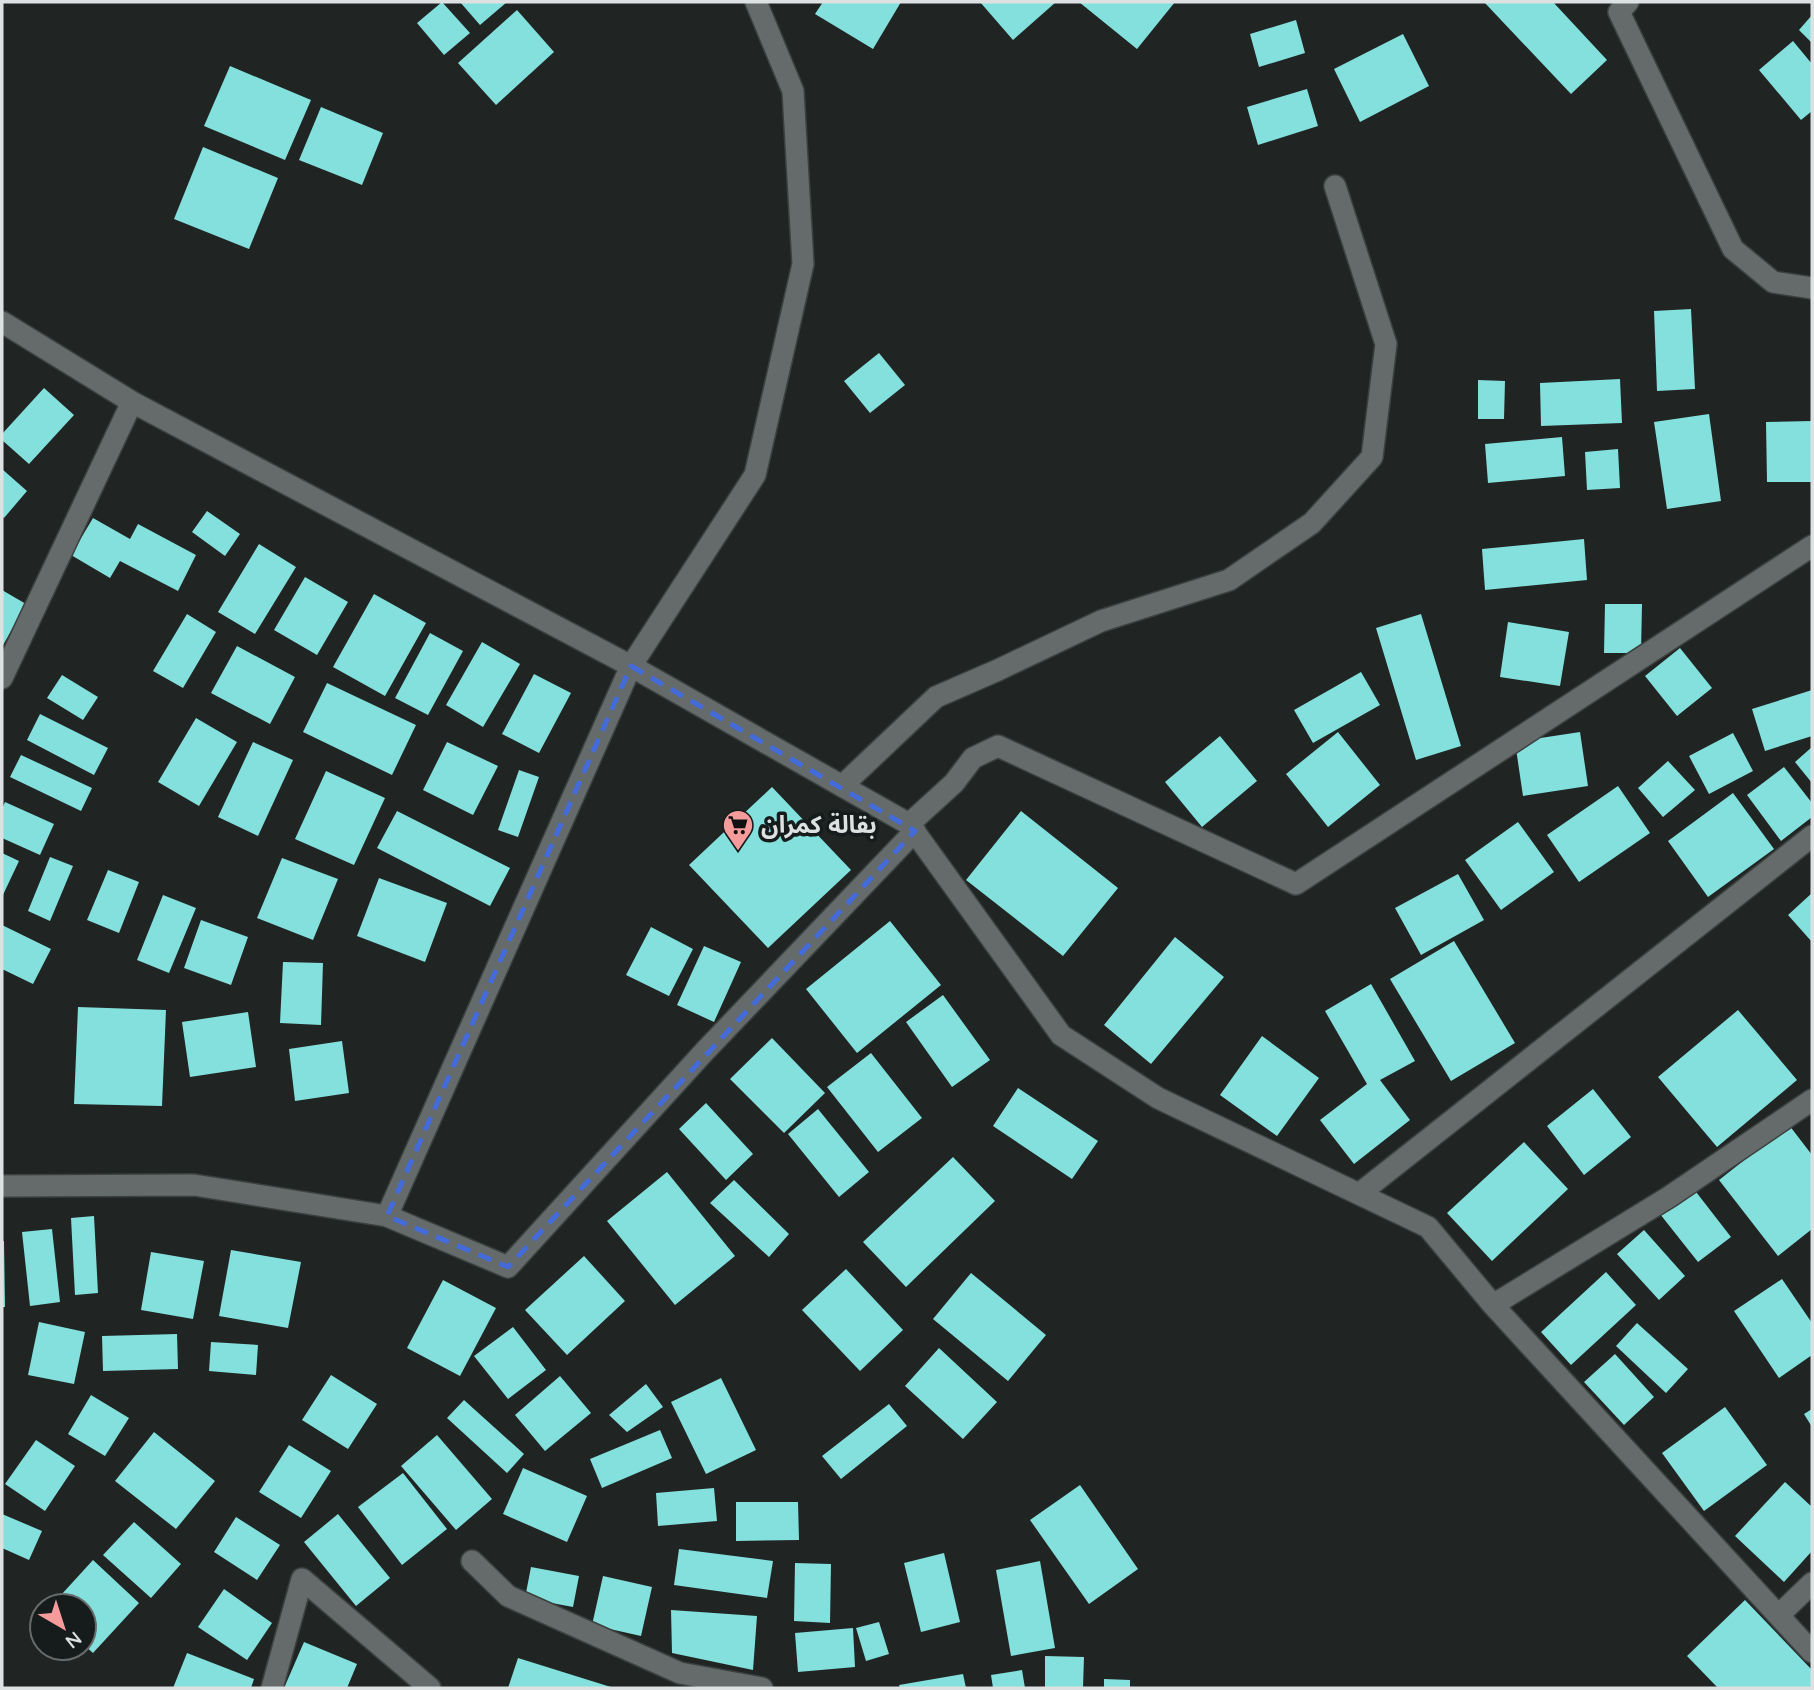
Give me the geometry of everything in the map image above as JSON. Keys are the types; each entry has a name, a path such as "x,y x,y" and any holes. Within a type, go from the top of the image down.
{"street":[{"path":"387,1216 631,666 755,475 803,264 793,91 756,2"},
{"path":"1617,5 1733,249 1773,282 1812,288"},
{"path":"842,786 936,696 1101,621 1229,580 1312,523 1372,457 1386,344 1335,186"},
{"path":"2,322 132,402 631,666 912,828 1061,1035 1158,1098 1428,1227 1493,1305 1812,1652"},
{"path":"2,678 132,402"},
{"path":"2,1186 194,1185 387,1216 508,1267 954,783 973,758 998,746 1296,884 1812,546"},
{"path":"1359,1194 1812,836"},
{"path":"1493,1305 1669,1197 1812,1100"},
{"path":"472,1561 508,1596 680,1673 762,1688"},
{"path":"272,1688 302,1579 430,1688"},
{"path":"1779,1615 1812,1583"}],"highlighted area":[{"path":"631,666 915,831 508,1267 387,1216"}],"building":[{"path":"442,2 470,33 444,55 417,23"},
{"path":"460,2 507,2 480,25"},
{"path":"823,2 901,2 873,49 815,14"},
{"path":"980,2 1056,2 1013,40"},
{"path":"1079,2 1175,2 1137,49"},
{"path":"1484,2 1553,2 1607,60 1571,94"},
{"path":"517,10 554,52 496,105 458,63"},
{"path":"1812,15 1812,43 1799,30"},
{"path":"1296,20 1305,53 1259,67 1250,34"},
{"path":"1403,34 1429,86 1360,122 1334,69"},
{"path":"1793,41 1812,64 1812,111 1801,120 1759,70"},
{"path":"230,66 311,100 285,160 204,126"},
{"path":"1307,89 1318,126 1258,145 1247,107"},
{"path":"321,107 383,133 362,185 299,160"},
{"path":"203,147 278,178 249,249 174,219"},
{"path":"1691,309 1695,389 1657,391 1654,311"},
{"path":"879,353 905,385 870,413 844,381"},
{"path":"1620,379 1622,423 1541,426 1540,383"},
{"path":"1478,380 1505,381 1504,419 1478,419"},
{"path":"44,388 74,415 29,464 2,440 2,434"},
{"path":"1709,414 1721,501 1667,509 1654,422"},
{"path":"1812,421 1812,482 1767,482 1766,422"},
{"path":"1562,437 1565,476 1488,483 1485,444"},
{"path":"1618,449 1620,488 1587,490 1585,452"},
{"path":"2,469 27,491 4,518 2,516"},
{"path":"207,511 240,534 225,556 192,532"},
{"path":"93,518 130,539 138,524 196,555 178,591 120,561 110,578 71,555"},
{"path":"1584,539 1587,580 1485,590 1482,549"},
{"path":"259,544 296,567 255,634 218,612"},
{"path":"305,577 348,602 317,655 274,630"},
{"path":"2,590 26,604 2,647"},
{"path":"374,594 426,623 385,696 333,667"},
{"path":"1605,604 1642,604 1641,653 1604,653"},
{"path":"187,614 216,632 183,688 153,671"},
{"path":"1421,614 1461,746 1416,760 1376,628"},
{"path":"1508,622 1569,632 1560,686 1500,677"},
{"path":"430,633 463,651 428,715 395,698"},
{"path":"482,642 520,664 483,727 446,705"},
{"path":"237,646 295,677 270,724 211,693"},
{"path":"1680,648 1712,688 1677,716 1645,676"},
{"path":"1361,672 1380,705 1313,743 1294,710"},
{"path":"534,674 571,693 539,753 502,734"},
{"path":"62,675 98,697 83,720 47,698"},
{"path":"327,683 416,725 392,775 303,732"},
{"path":"1812,690 1812,736 1765,751 1752,709"},
{"path":"40,714 108,748 94,775 27,740"},
{"path":"196,718 237,742 199,806 158,782"},
{"path":"1338,732 1380,785 1328,827 1286,774"},
{"path":"1580,732 1588,786 1523,796 1515,742"},
{"path":"1733,733 1753,771 1709,794 1689,756"},
{"path":"1220,736 1257,781 1202,827 1165,782"},
{"path":"253,742 293,760 258,836 218,817"},
{"path":"447,742 498,766 473,815 423,790"},
{"path":"1812,747 1812,783 1795,762"},
{"path":"21,755 92,788 81,811 10,777"},
{"path":"1668,761 1695,790 1663,817 1638,788"},
{"path":"1784,767 1812,803 1812,817 1781,841 1747,795"},
{"path":"519,770 539,777 518,837 498,830"},
{"path":"326,771 385,798 354,865 295,839"},
{"path":"1618,786 1650,833 1579,882 1547,835"},
{"path":"772,787 851,870 768,948 689,865"},
{"path":"1733,793 1774,849 1708,897 1668,841"},
{"path":"5,802 54,824 40,855 2,838 2,809"},
{"path":"397,811 510,868 490,906 377,848"},
{"path":"1021,811 1118,888 1063,956 966,880"},
{"path":"1518,822 1554,872 1501,910 1465,860"},
{"path":"2,853 19,861 2,897"},
{"path":"50,857 73,866 50,921 28,911"},
{"path":"282,858 338,879 313,940 257,918"},
{"path":"108,870 139,882 119,933 87,920"},
{"path":"1458,874 1484,920 1421,955 1395,908"},
{"path":"379,878 447,903 425,962 357,936"},
{"path":"1812,893 1812,942 1788,915"},
{"path":"163,895 196,908 169,973 137,960"},
{"path":"201,920 248,937 231,985 184,968"},
{"path":"890,921 941,985 857,1053 806,989"},
{"path":"2,925 51,949 33,984 2,969"},
{"path":"651,927 693,949 669,996 626,975"},
{"path":"1175,937 1224,977 1151,1064 1104,1025"},
{"path":"1454,941 1515,1043 1451,1081 1390,979"},
{"path":"704,946 741,962 714,1022 677,1005"},
{"path":"283,962 323,963 321,1025 280,1023"},
{"path":"1371,984 1415,1061 1380,1080 1410,1120 1354,1164 1320,1120 1367,1084 1325,1011"},
{"path":"943,995 990,1060 952,1087 906,1022"},
{"path":"78,1007 166,1010 162,1106 74,1104"},
{"path":"1738,1010 1797,1080 1717,1147 1658,1077"},
{"path":"248,1012 256,1067 190,1077 182,1022"},
{"path":"1262,1036 1319,1078 1277,1136 1220,1095"},
{"path":"772,1038 825,1093 784,1133 730,1079"},
{"path":"342,1041 349,1093 295,1101 289,1049"},
{"path":"871,1053 922,1118 878,1152 827,1087"},
{"path":"1018,1088 1098,1141 1072,1179 993,1126"},
{"path":"1593,1089 1631,1137 1584,1175 1547,1126"},
{"path":"706,1103 753,1154 726,1180 679,1129"},
{"path":"818,1109 869,1172 839,1197 788,1134"},
{"path":"1789,1125 1812,1155 1812,1229 1778,1256 1719,1180"},
{"path":"1524,1142 1568,1189 1492,1261 1447,1213"},
{"path":"953,1157 995,1201 906,1287 863,1242"},
{"path":"667,1172 735,1256 675,1305 607,1221"},
{"path":"734,1180 789,1234 769,1257 710,1203"},
{"path":"1693,1188 1731,1237 1698,1262 1660,1214"},
{"path":"94,1216 98,1293 75,1295 71,1218"},
{"path":"52,1229 60,1302 30,1306 22,1232"},
{"path":"1644,1230 1685,1276 1659,1300 1617,1254"},
{"path":"4,1241 5,1307 2,1307"},
{"path":"231,1250 301,1262 288,1328 219,1316"},
{"path":"151,1252 204,1261 193,1319 141,1310"},
{"path":"584,1256 625,1301 567,1355 525,1310"},
{"path":"846,1269 903,1330 860,1371 802,1310"},
{"path":"1606,1272 1636,1305 1571,1365 1541,1332"},
{"path":"971,1273 1046,1335 1008,1381 933,1319"},
{"path":"1782,1279 1812,1323 1812,1355 1779,1378 1734,1311"},
{"path":"443,1280 496,1308 460,1376 407,1348"},
{"path":"39,1322 85,1332 74,1384 28,1375"},
{"path":"1637,1323 1688,1369 1666,1393 1616,1346"},
{"path":"513,1327 546,1370 508,1399 474,1356"},
{"path":"177,1334 178,1369 103,1371 102,1336"},
{"path":"211,1342 258,1345 256,1375 209,1371"},
{"path":"939,1348 997,1402 963,1439 905,1386"},
{"path":"1615,1354 1654,1397 1624,1425 1584,1382"},
{"path":"331,1375 377,1404 348,1449 302,1420"},
{"path":"560,1376 591,1413 545,1451 515,1415"},
{"path":"721,1378 756,1450 706,1474 671,1402"},
{"path":"646,1384 663,1407 627,1432 609,1415"},
{"path":"91,1395 129,1418 105,1456 68,1434"},
{"path":"464,1400 524,1454 507,1473 447,1418"},
{"path":"889,1404 907,1426 841,1479 822,1456"},
{"path":"1725,1407 1767,1465 1704,1511 1662,1453"},
{"path":"1812,1409 1812,1427 1804,1414"},
{"path":"660,1430 672,1458 602,1488 590,1459"},
{"path":"154,1432 215,1481 176,1529 115,1481"},
{"path":"437,1435 492,1499 456,1530 401,1466"},
{"path":"36,1440 75,1466 45,1511 5,1484"},
{"path":"289,1445 331,1471 301,1518 259,1492"},
{"path":"523,1468 587,1496 567,1542 503,1514"},
{"path":"403,1473 447,1529 402,1565 358,1507"},
{"path":"1785,1482 1812,1507 1812,1551 1784,1582 1735,1536"},
{"path":"1080,1485 1138,1569 1089,1604 1030,1520"},
{"path":"714,1488 717,1521 658,1526 656,1493"},
{"path":"736,1502 798,1502 799,1540 736,1541"},
{"path":"2,1514 42,1531 29,1560 2,1548"},
{"path":"338,1514 390,1578 356,1606 304,1542"},
{"path":"236,1517 280,1545 257,1580 214,1552"},
{"path":"134,1522 181,1564 151,1598 103,1555"},
{"path":"679,1549 773,1561 767,1598 674,1585"},
{"path":"944,1553 960,1622 921,1632 904,1563"},
{"path":"93,1560 139,1603 98,1648 98,1592 64,1592"},
{"path":"1040,1561 1055,1648 1011,1656 996,1570"},
{"path":"795,1563 831,1564 830,1623 794,1621"},
{"path":"531,1567 579,1576 573,1607 525,1598"},
{"path":"603,1576 652,1587 641,1636 592,1625"},
{"path":"224,1589 272,1623 247,1660 198,1627"},
{"path":"1745,1600 1812,1670 1812,1688 1718,1688 1687,1656"},
{"path":"671,1610 757,1616 753,1670 672,1653"},
{"path":"879,1622 889,1654 866,1661 856,1628"},
{"path":"853,1628 855,1667 798,1672 795,1633"},
{"path":"304,1642 357,1664 347,1688 284,1688"},
{"path":"187,1653 254,1679 251,1688 173,1688"},
{"path":"1045,1656 1084,1657 1083,1688 1045,1688"},
{"path":"518,1658 614,1688 508,1688"},
{"path":"1022,1670 1025,1688 993,1688 991,1675"},
{"path":"963,1674 966,1688 900,1688 899,1685"},
{"path":"1104,1679 1130,1680 1130,1688 1104,1688"}],"place":[{"name":"بقالة كمران","path":"738,852"}]}
